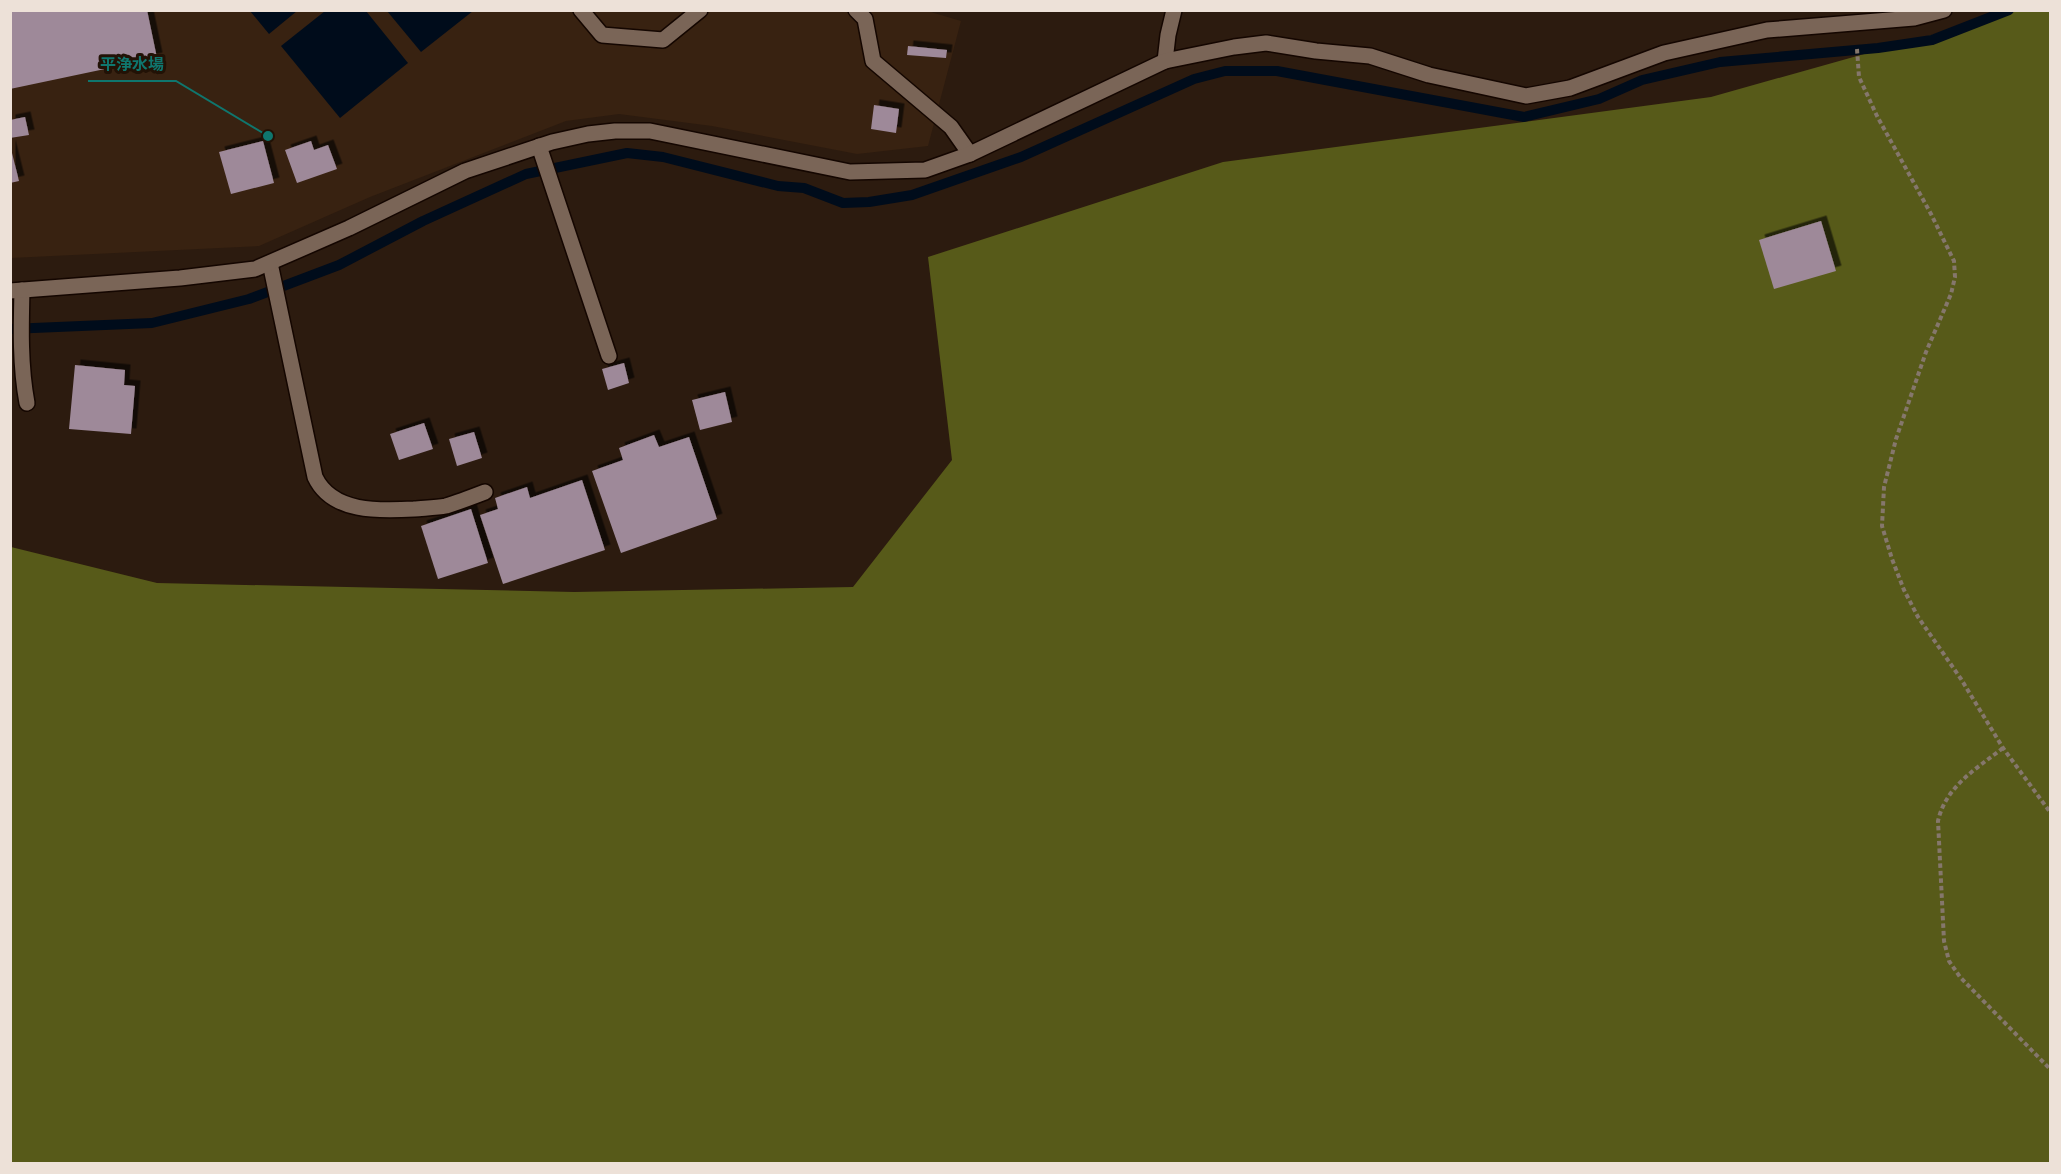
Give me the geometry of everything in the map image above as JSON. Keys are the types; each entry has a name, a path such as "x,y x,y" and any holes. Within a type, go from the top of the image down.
{"street":[{"path":"581,10 602,35 663,40 700,10"},
{"path":"856,10 865,20 873,61 951,127 970,154"},
{"path":"1165,61 1174,10"},
{"path":"27,402 23,382 16,291 180,278 255,269 349,228 465,171 539,146 588,134 615,131 650,132 850,172 926,170 970,154 1165,61 1234,47 1266,43 1370,56 1429,75 1526,96 1570,88 1664,53 1767,30 1914,18 1944,10"},
{"path":"539,146 609,356"},
{"path":"270,263 315,477 320,488 335,500 365,509 384,511 444,506 486,492"}],"path":[{"path":"1854,24 1860,77 1877,116 1932,214 1954,261 1955,277 1951,294 1926,352 1896,439 1884,487 1882,526 1892,560 1918,617 1961,679 2003,748 2050,812"},
{"path":"2003,748 1960,782 1942,806 1938,821 1944,941 1949,962 1960,977 2050,1069"}],"shaded area":[{"path":"924,10 961,21 928,146 857,154 712,126 619,114 566,121 370,197 259,246 11,258 10,11"},
{"path":"2017,11 2050,11 2050,1163 11,1164 11,547 157,583 574,592 853,587 952,460 928,257 1223,162 1711,97"}],"water":[{"path":"250,11 297,11 269,34"},
{"path":"325,11 366,11 408,63 340,118 281,46"},
{"path":"387,11 473,11 421,52"}],"building":[{"path":"10,10 147,10 157,58 10,89"},
{"path":"908,46 947,50 946,58 907,55"},
{"path":"874,105 899,109 896,133 871,129"},
{"path":"25,117 29,135 10,138 10,120"},
{"path":"263,141 274,183 231,194 219,152"},
{"path":"311,141 314,150 328,145 337,169 297,183 285,150"},
{"path":"10,145 19,181 10,183"},
{"path":"1821,221 1836,271 1774,289 1759,240"},
{"path":"624,363 629,383 608,390 602,369"},
{"path":"75,365 125,370 124,385 135,386 131,434 69,429"},
{"path":"725,392 732,422 700,430 692,400"},
{"path":"424,423 433,449 399,460 390,434"},
{"path":"474,432 482,458 457,466 449,439"},
{"path":"654,435 659,447 689,437 717,519 621,553 592,471 623,460 619,448"},
{"path":"582,480 605,550 503,584 480,515 498,509 495,498 527,487 530,498"},
{"path":"471,509 488,563 438,579 421,526"}],"waterway":[{"path":"10,329 152,323 249,299 339,265 423,221 526,174 627,153 663,157 778,186 804,188 843,203 869,202 912,195 1021,157 1194,79 1225,71 1277,71 1524,117 1599,99 1642,80 1720,62 1878,48 1932,40 2009,10"}],"place":[{"name":"平浄水場","path":"268,136"}]}
